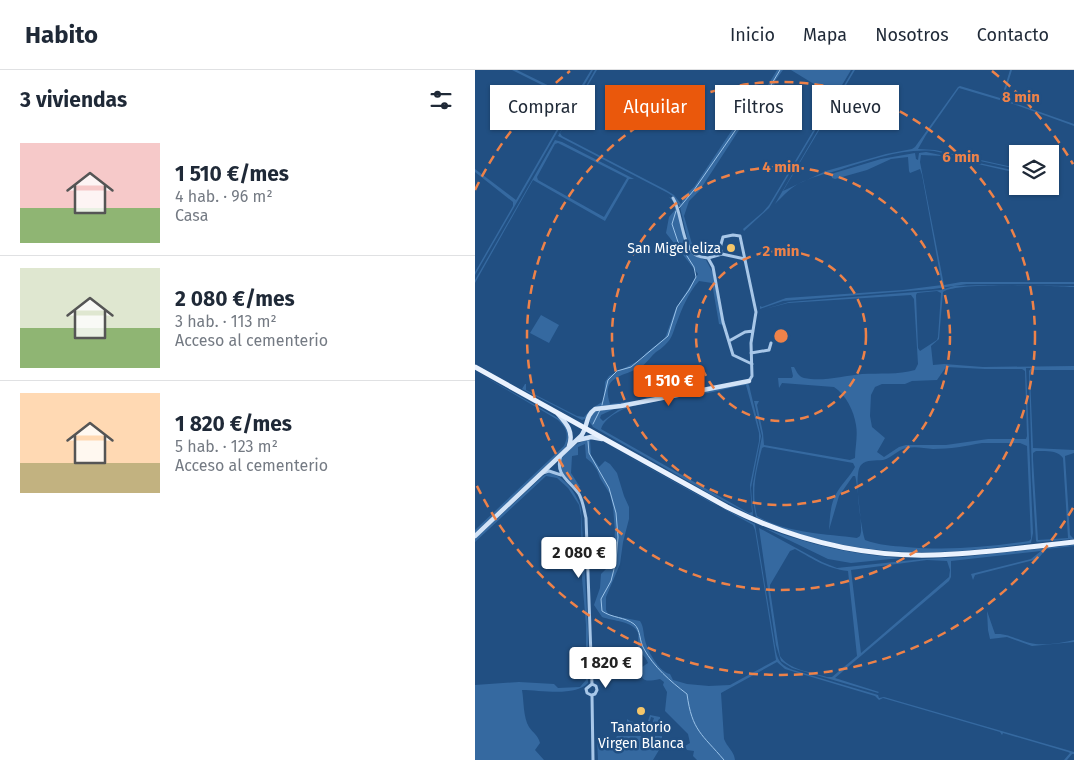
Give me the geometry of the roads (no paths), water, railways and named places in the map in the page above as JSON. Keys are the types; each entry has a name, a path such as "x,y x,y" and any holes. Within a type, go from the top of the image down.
{"main road":[{"path":"475,367 743,515 793,535 840,547 887,554 931,555 1074,542"},
{"path":"475,536 581,436 587,419 595,409 621,406 749,381"},
{"path":"555,411 565,421 571,432 567,449"},
{"path":"571,432 581,436"},
{"path":"576,441 591,437 608,440"}],"street":[{"path":"673,198 691,250 696,255 708,258 722,254 745,259"},
{"path":"722,254 720,248 723,237 740,236 757,312 751,353 752,376 749,381"},
{"path":"708,258 713,268 723,322 733,354 751,364"},
{"path":"729,341 745,332 753,331"},
{"path":"751,353 769,350 771,343"},
{"path":"559,472 562,454"},
{"path":"551,464 579,494 586,518 591,684 587,687 586,691 592,695"},
{"path":"542,473 549,471 559,472"},
{"path":"591,684 596,686 597,690 592,695"},
{"path":"592,695 593,760"}],"waterway":[{"path":"679,208 771,85 780,70"},
{"path":"602,405 608,380 617,371 631,367 668,336 677,307 696,277 694,267 678,242 672,224 676,211"},
{"path":"593,424 600,410"},
{"path":"588,441 589,453 609,488 616,513 618,537 616,561 611,581 601,599 602,611 636,626 642,646 648,656 663,673 687,694 695,724 724,760"}],"place":[{"name":"San Migel eliza","path":"731,248"},
{"name":"Tanatorio Virgen Blanca","path":"641,711"}]}
